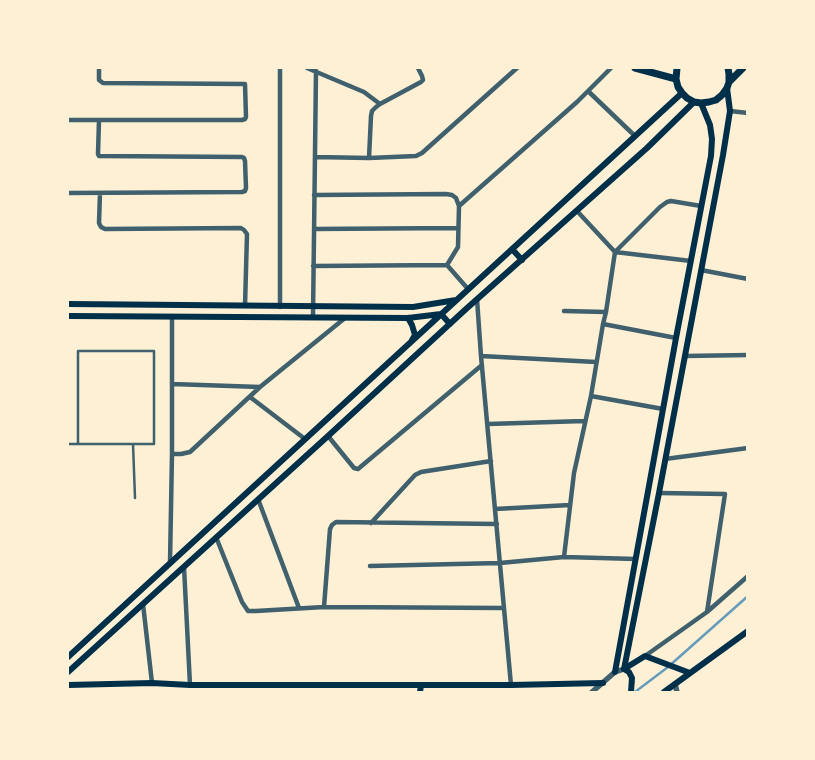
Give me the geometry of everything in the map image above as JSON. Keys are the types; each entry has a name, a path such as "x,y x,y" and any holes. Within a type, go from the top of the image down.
{"main road":[{"path":"636,68 676,79"},
{"path":"677,68 676,79 678,87 687,98 698,103 716,100 743,68"},
{"path":"624,669 659,493 730,111 728,68"},
{"path":"68,657 682,93"},
{"path":"614,672 711,156 712,139 710,125 698,103"},
{"path":"68,672 450,324 698,103"},
{"path":"512,249 522,260"},
{"path":"68,304 413,307 457,300"},
{"path":"412,341 414,335 410,318 413,307"},
{"path":"441,314 450,324"},
{"path":"68,316 410,318 441,314"},
{"path":"664,692 748,632"},
{"path":"624,669 648,657 690,673"},
{"path":"624,669 630,672 632,678 631,692"},
{"path":"68,685 511,685 603,683"},
{"path":"313,685 313,692"},
{"path":"420,692 421,685"},
{"path":"481,685 481,692"}],"street":[{"path":"68,120 242,120 246,117 245,84 103,83 99,80 99,68"},
{"path":"280,68 280,307"},
{"path":"307,68 364,92 380,104"},
{"path":"369,158 371,116 380,104 421,82 422,76 418,68"},
{"path":"315,157 411,157 422,153 517,68"},
{"path":"459,206 588,92 611,68"},
{"path":"313,317 316,71"},
{"path":"588,92 635,136"},
{"path":"730,111 748,114"},
{"path":"68,193 245,191 244,158 242,157 99,156 99,120"},
{"path":"100,193 99,223 105,229 241,228 244,230 247,234 245,306"},
{"path":"314,195 452,195 456,198 459,206 458,247 448,265"},
{"path":"564,557 574,473 606,312 615,252 667,202 701,206"},
{"path":"577,211 615,252 691,261"},
{"path":"314,229 458,228"},
{"path":"313,266 448,265"},
{"path":"448,265 468,289"},
{"path":"701,270 748,279"},
{"path":"478,299 481,356 511,685"},
{"path":"564,311 606,312"},
{"path":"170,563 172,317"},
{"path":"172,454 190,452 260,387 345,318"},
{"path":"603,324 676,338"},
{"path":"685,356 748,355"},
{"path":"481,356 596,362"},
{"path":"328,436 354,468 358,469 482,365"},
{"path":"172,384 260,387"},
{"path":"590,396 663,409"},
{"path":"250,397 305,439"},
{"path":"488,424 584,420"},
{"path":"665,459 748,448"},
{"path":"371,523 415,475 421,472 491,461"},
{"path":"659,493 725,494 707,612"},
{"path":"258,499 300,608"},
{"path":"495,509 570,505"},
{"path":"324,607 330,529 332,524 336,522 497,524"},
{"path":"216,537 242,602 248,610 324,607 504,608"},
{"path":"370,566 500,563 564,557 636,559"},
{"path":"184,566 190,685"},
{"path":"648,657 707,612 748,576"},
{"path":"143,604 152,684"},
{"path":"592,692 614,672 624,669"},
{"path":"675,684 677,692"}],"lane":[{"path":"68,444 78,444 133,444 154,444 154,351 78,351 78,444"},
{"path":"133,444 135,498"}],"waterway":[{"path":"635,692 668,667 748,596"}]}
